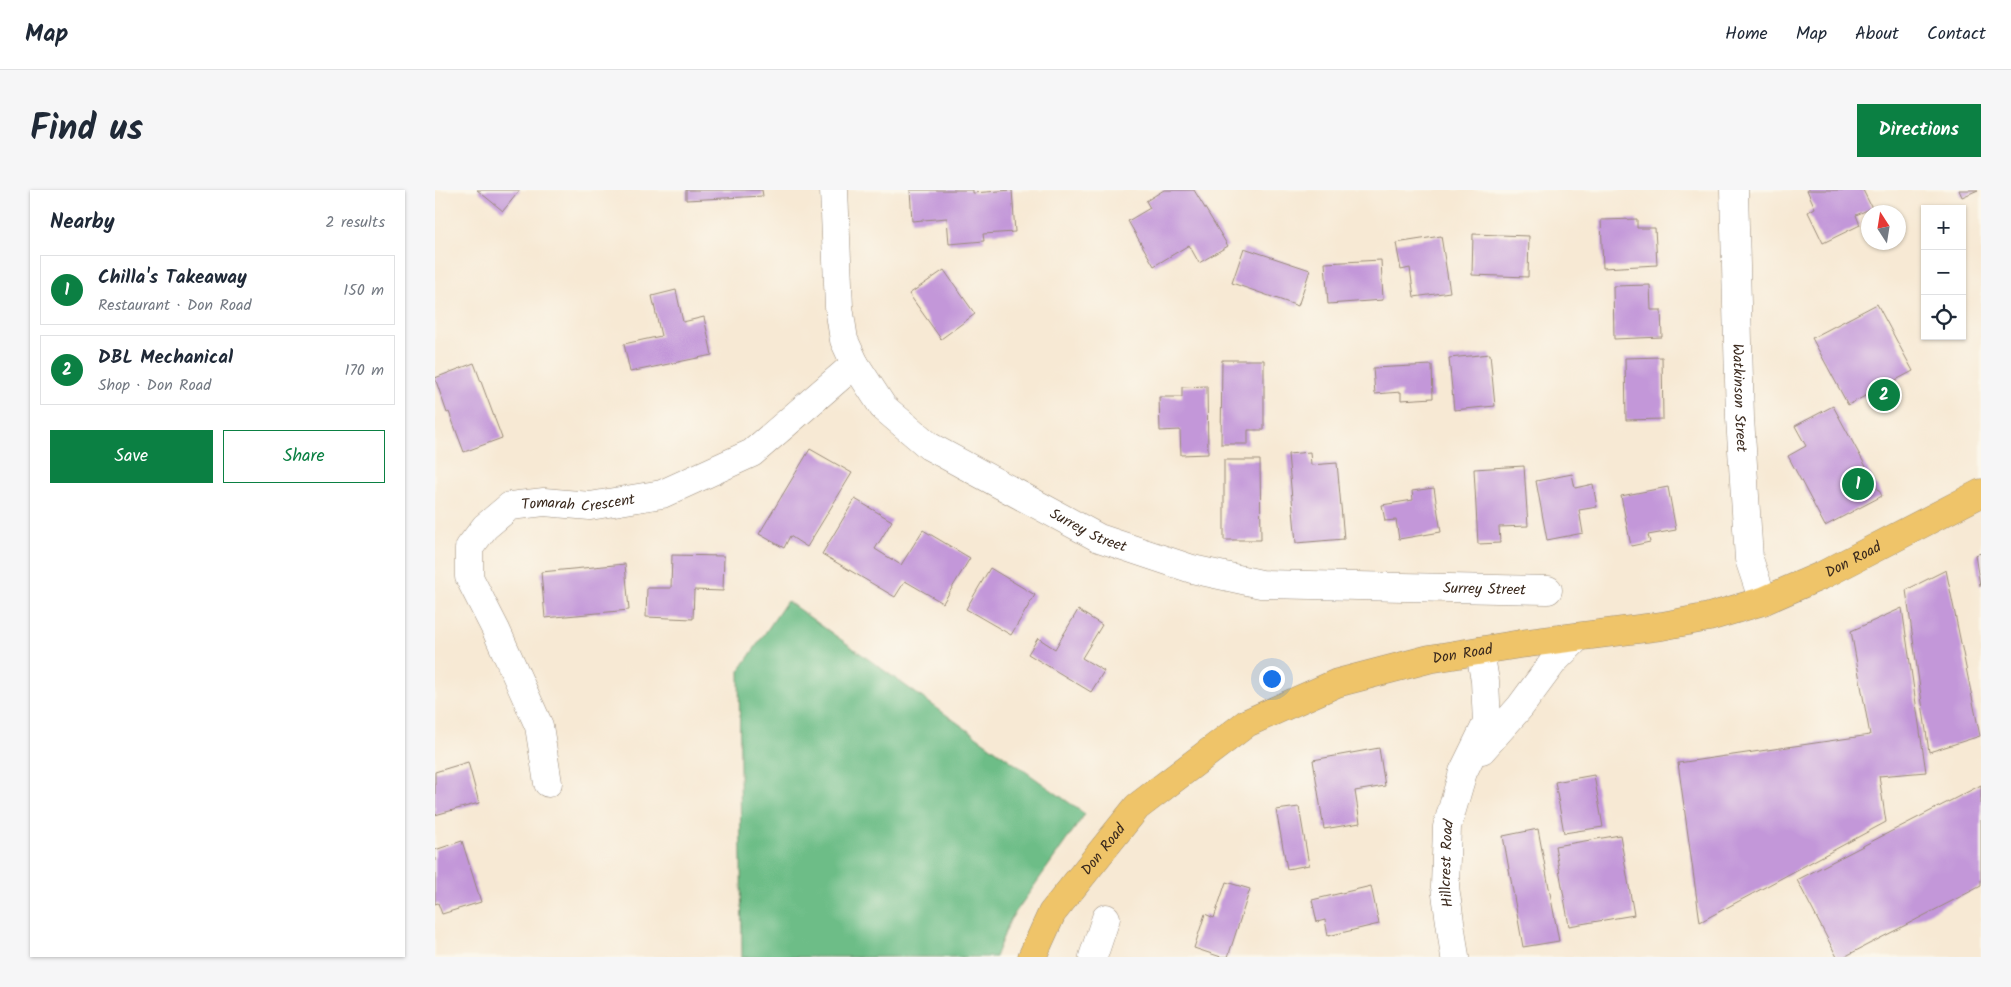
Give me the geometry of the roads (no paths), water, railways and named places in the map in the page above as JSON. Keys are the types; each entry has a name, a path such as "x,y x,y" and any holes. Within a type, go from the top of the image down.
{"main road":[{"name":"Don Road","path":"1032,957 1052,913 1137,807 1247,723 1337,683 1429,659 1662,626 1763,602 1823,575 1981,493"}],"street":[{"name":"Surrey Street","path":"834,190 839,307 844,340 855,364 883,407 929,446 1099,538 1193,569 1261,584 1548,590"},
{"name":"Watkinson Street","path":"1734,190 1740,418 1749,559 1763,602"},
{"name":"Tomarah Crescent","path":"548,782 539,726 496,630 469,576 469,548 485,526 510,506 544,502 590,506 662,494 752,453 855,364"},
{"name":"Hillcrest Road","path":"1463,772 1520,708 1554,661 1578,637"},
{"name":"Hillcrest Road","path":"1455,957 1445,887 1447,827 1463,772 1487,723 1485,681 1480,651"},
{"path":"1093,957 1106,918"}],"place":[{"name":"DBL Mechanical","path":"1884,395"},
{"name":"Chilla's Takeaway","path":"1858,484"}]}
